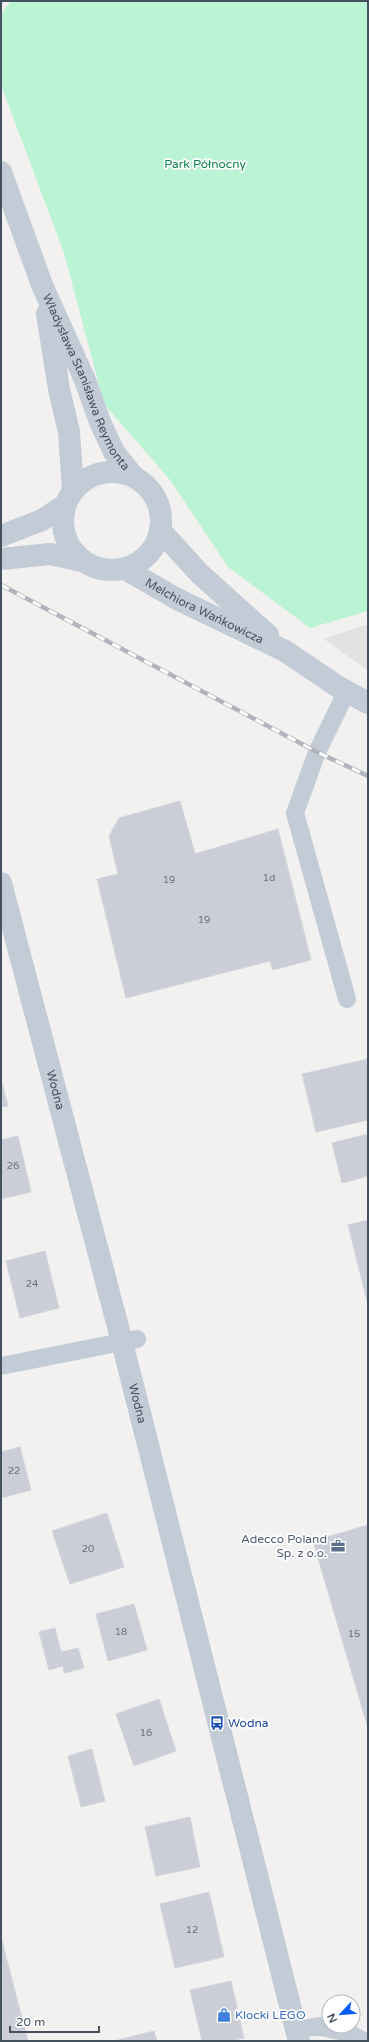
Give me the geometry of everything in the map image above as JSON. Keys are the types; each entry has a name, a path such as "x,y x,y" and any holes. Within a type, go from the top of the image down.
{"street":[{"name":"Władysława Stanisława Reymonta","path":"1,172 6,198 114,452 134,477"},
{"name":"Władysława Stanisława Reymonta","path":"42,285 59,389 69,432 69,498"},
{"path":"1,536 42,520 69,498 86,479 102,473 118,473 134,477 146,487 156,499 160,514 160,530 152,550 135,565 125,569 110,571 95,568 82,561 50,554 1,559"},
{"path":"69,498 62,520 64,535 71,550 82,561"},
{"name":"Melchiora Wańkowicza","path":"160,530 199,573 285,651"},
{"name":"Melchiora Wańkowicza","path":"125,569 177,599 285,651 347,691 368,702"},
{"name":"Wodna","path":"1,883 130,1341 298,2036"}],"lane":[{"path":"347,691 316,752 295,813 347,999"},
{"path":"1,1366 130,1341"},
{"path":"298,2036 319,2026 351,2034 363,2041"}],"shaded area":[{"path":"368,624 368,671 324,639"}],"green space":[{"name":"Park Północny","path":"11,1 368,1 368,611 310,628 228,567 170,480 104,404 64,253 1,85 1,14"}],"building":[{"path":"180,801 195,854 278,829 311,960 273,970 270,961 126,998 97,879 118,874 109,836 119,818"},
{"path":"368,1059 368,1120 316,1132 302,1074"},
{"path":"1,1080 8,1106 1,1107"},
{"path":"368,1134 368,1176 342,1183 332,1143"},
{"path":"18,1136 31,1192 1,1199 1,1140"},
{"path":"368,1220 368,1305 348,1225"},
{"path":"45,1251 59,1308 20,1318 6,1261"},
{"path":"20,1447 31,1490 1,1498 1,1452"},
{"path":"107,1513 124,1567 70,1584 52,1531"},
{"path":"368,1525 368,1728 313,1541"},
{"path":"134,1604 147,1650 108,1661 96,1614"},
{"path":"55,1628 61,1652 78,1648 84,1668 64,1673 63,1666 49,1670 39,1632"},
{"path":"159,1699 176,1751 134,1766 116,1714"},
{"path":"92,1749 105,1801 81,1807 68,1756"},
{"path":"190,1817 200,1867 156,1876 145,1827"},
{"path":"209,1892 224,1957 175,1968 160,1904"},
{"path":"1,1937 28,2041 1,2041"},
{"path":"231,1981 244,2038 230,2041 202,2041 190,1990"},
{"path":"154,2031 157,2041 114,2041"}],"railway":[{"path":"1,585 317,752 368,776"}],"place":[{"name":"Adecco Poland Sp. z o.o.","path":"338,1546"},
{"name":"Wodna","path":"217,1723"},
{"name":"Klocki LEGO","path":"224,2015"}]}
